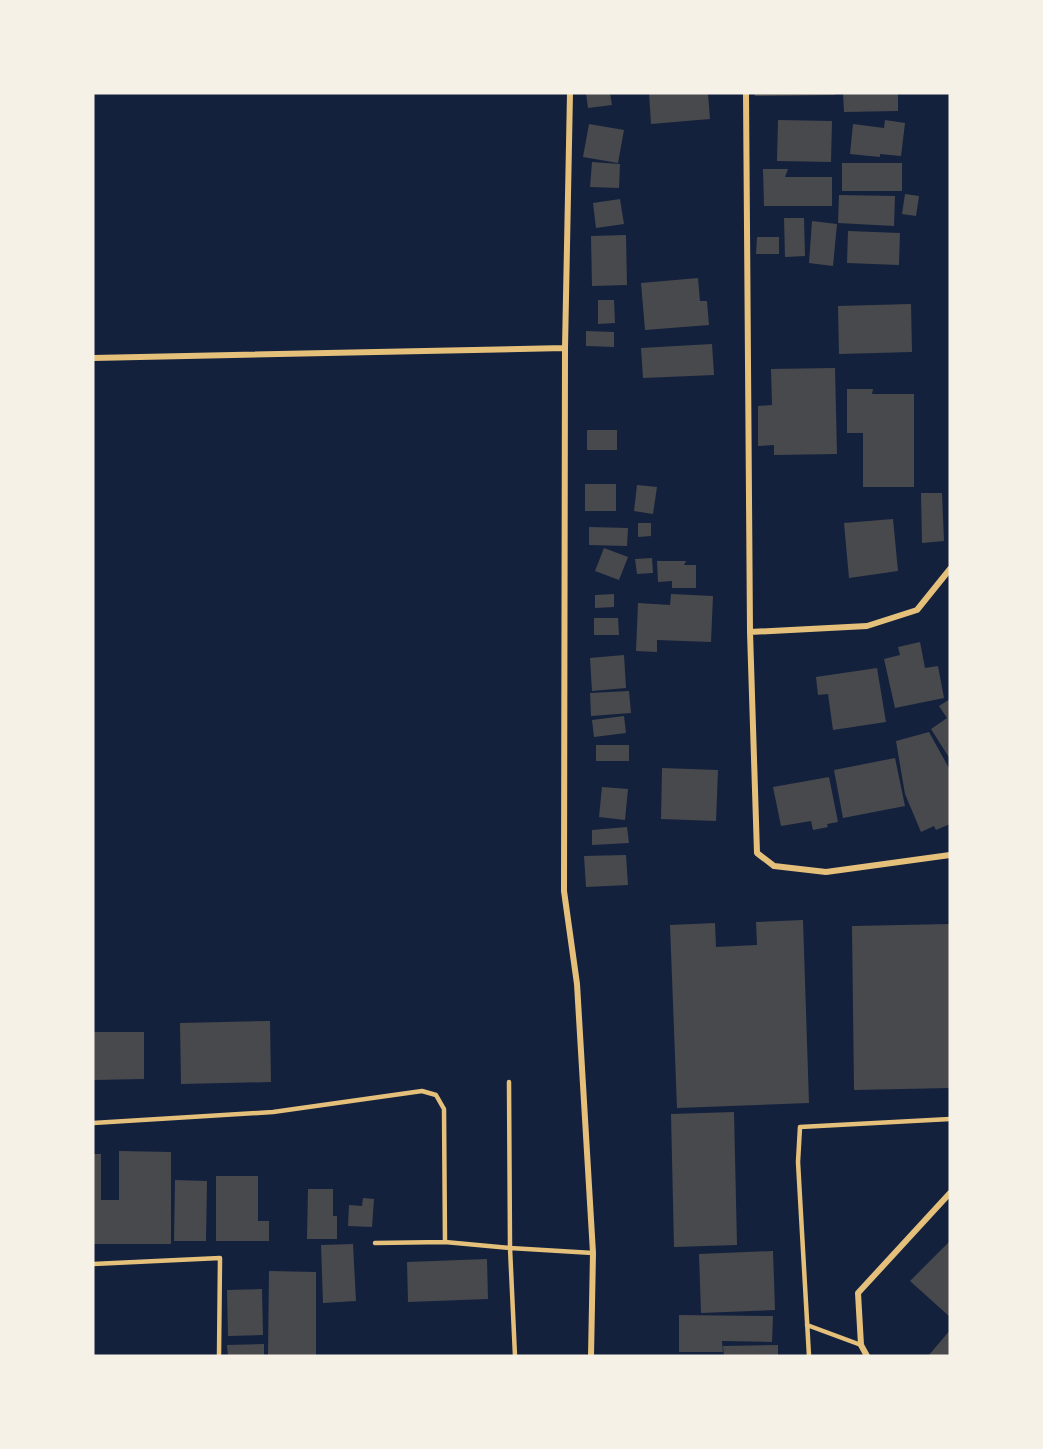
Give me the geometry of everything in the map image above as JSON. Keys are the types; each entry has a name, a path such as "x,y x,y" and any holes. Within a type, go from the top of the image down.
{"street":[{"path":"570,93 566,348 564,891 577,984 593,1253 591,1356"},
{"path":"746,93 750,632 757,853 774,866 825,872 950,855"},
{"path":"93,358 566,348"},
{"path":"750,632 867,626 917,610 950,569"},
{"path":"867,1356 861,1346 858,1293 950,1192"}],"lane":[{"path":"509,1083 510,1248 515,1356"},
{"path":"93,1124 273,1112 422,1091 436,1095 444,1109 445,1242"},
{"path":"809,1356 798,1162 800,1127 950,1119"},
{"path":"375,1243 445,1242 593,1253"},
{"path":"93,1264 220,1258 219,1356"},
{"path":"807,1325 861,1346"}],"building":[{"path":"586,93 610,93 612,105 588,108"},
{"path":"649,93 708,93 710,119 651,124"},
{"path":"754,93 835,93 835,95 755,96"},
{"path":"843,93 898,93 898,111 844,112"},
{"path":"778,120 832,121 831,162 777,161"},
{"path":"885,120 905,123 901,156 880,154 880,157 850,154 853,124 884,128"},
{"path":"589,124 624,130 618,163 583,157"},
{"path":"592,162 620,164 619,188 590,187"},
{"path":"842,163 902,163 902,191 842,191"},
{"path":"763,169 788,169 785,177 832,177 832,206 764,206"},
{"path":"905,194 919,196 916,216 902,214"},
{"path":"839,195 895,196 894,226 838,223"},
{"path":"620,199 624,224 596,228 593,203"},
{"path":"784,218 804,218 805,256 785,257"},
{"path":"812,221 837,224 833,266 809,263"},
{"path":"848,231 900,233 899,265 847,263"},
{"path":"626,235 627,285 592,286 591,236"},
{"path":"757,237 779,237 779,254 756,254"},
{"path":"698,278 700,301 707,301 709,325 645,330 641,283"},
{"path":"598,300 614,300 615,323 598,324"},
{"path":"911,304 912,352 839,354 838,306"},
{"path":"586,331 614,332 614,347 586,346"},
{"path":"712,344 714,375 643,378 641,348"},
{"path":"835,368 837,454 774,455 774,445 758,446 758,406 772,405 771,369"},
{"path":"847,389 873,389 872,394 914,394 914,487 863,487 863,433 847,433"},
{"path":"587,430 617,430 617,450 587,450"},
{"path":"585,484 616,484 616,511 585,511"},
{"path":"637,485 657,487 653,514 634,511"},
{"path":"921,493 942,493 944,541 922,543"},
{"path":"893,519 898,571 849,578 844,523"},
{"path":"638,523 651,523 651,536 638,537"},
{"path":"589,527 628,528 627,546 589,545"},
{"path":"604,548 628,557 619,580 595,571"},
{"path":"652,558 653,573 637,574 635,559"},
{"path":"657,561 686,561 684,565 696,565 696,588 672,588 672,581 658,582"},
{"path":"614,594 614,607 595,608 595,595"},
{"path":"671,594 713,596 711,642 657,640 657,652 636,651 638,603 670,605"},
{"path":"594,618 618,618 619,635 594,635"},
{"path":"920,642 925,668 938,666 944,698 895,708 884,659 900,655 898,647"},
{"path":"624,655 626,688 592,691 590,658"},
{"path":"877,668 886,722 833,730 828,694 818,695 816,677"},
{"path":"629,691 631,713 591,716 590,693"},
{"path":"950,699 950,759 931,729 947,718 939,706"},
{"path":"624,716 626,733 594,737 592,720"},
{"path":"929,732 950,770 950,824 936,830 934,826 921,832 905,794 896,741"},
{"path":"596,745 629,745 629,761 596,761"},
{"path":"895,758 905,806 843,818 834,770"},
{"path":"662,768 718,770 716,821 661,819"},
{"path":"829,777 838,822 813,830 811,821 781,826 773,787"},
{"path":"602,787 628,789 625,820 599,817"},
{"path":"627,827 629,843 592,845 592,830"},
{"path":"626,855 628,885 586,887 584,856"},
{"path":"803,920 809,1103 677,1108 670,925 715,923 716,947 757,945 756,922"},
{"path":"950,924 950,1088 854,1090 852,926"},
{"path":"270,1021 271,1082 181,1084 180,1023"},
{"path":"93,1032 144,1032 144,1079 93,1080"},
{"path":"734,1112 737,1245 674,1247 671,1114"},
{"path":"119,1151 171,1152 171,1244 93,1244 93,1154 101,1154 101,1200 119,1200"},
{"path":"216,1176 258,1176 258,1221 269,1221 269,1241 216,1241"},
{"path":"175,1180 207,1181 206,1241 174,1241"},
{"path":"308,1189 333,1189 333,1216 337,1216 337,1239 307,1239"},
{"path":"363,1198 374,1199 372,1227 348,1226 349,1205 362,1206"},
{"path":"950,1241 950,1317 910,1281"},
{"path":"353,1244 356,1301 323,1303 321,1245"},
{"path":"773,1251 775,1310 701,1313 699,1254"},
{"path":"487,1259 488,1299 408,1302 407,1262"},
{"path":"269,1271 316,1272 316,1356 268,1356"},
{"path":"262,1289 263,1335 228,1336 227,1290"},
{"path":"679,1315 773,1316 772,1342 722,1341 723,1352 679,1352"},
{"path":"950,1330 950,1356 928,1356 940,1342"},
{"path":"264,1344 264,1356 228,1356 227,1345"},
{"path":"778,1345 778,1356 724,1356 723,1346"}]}
